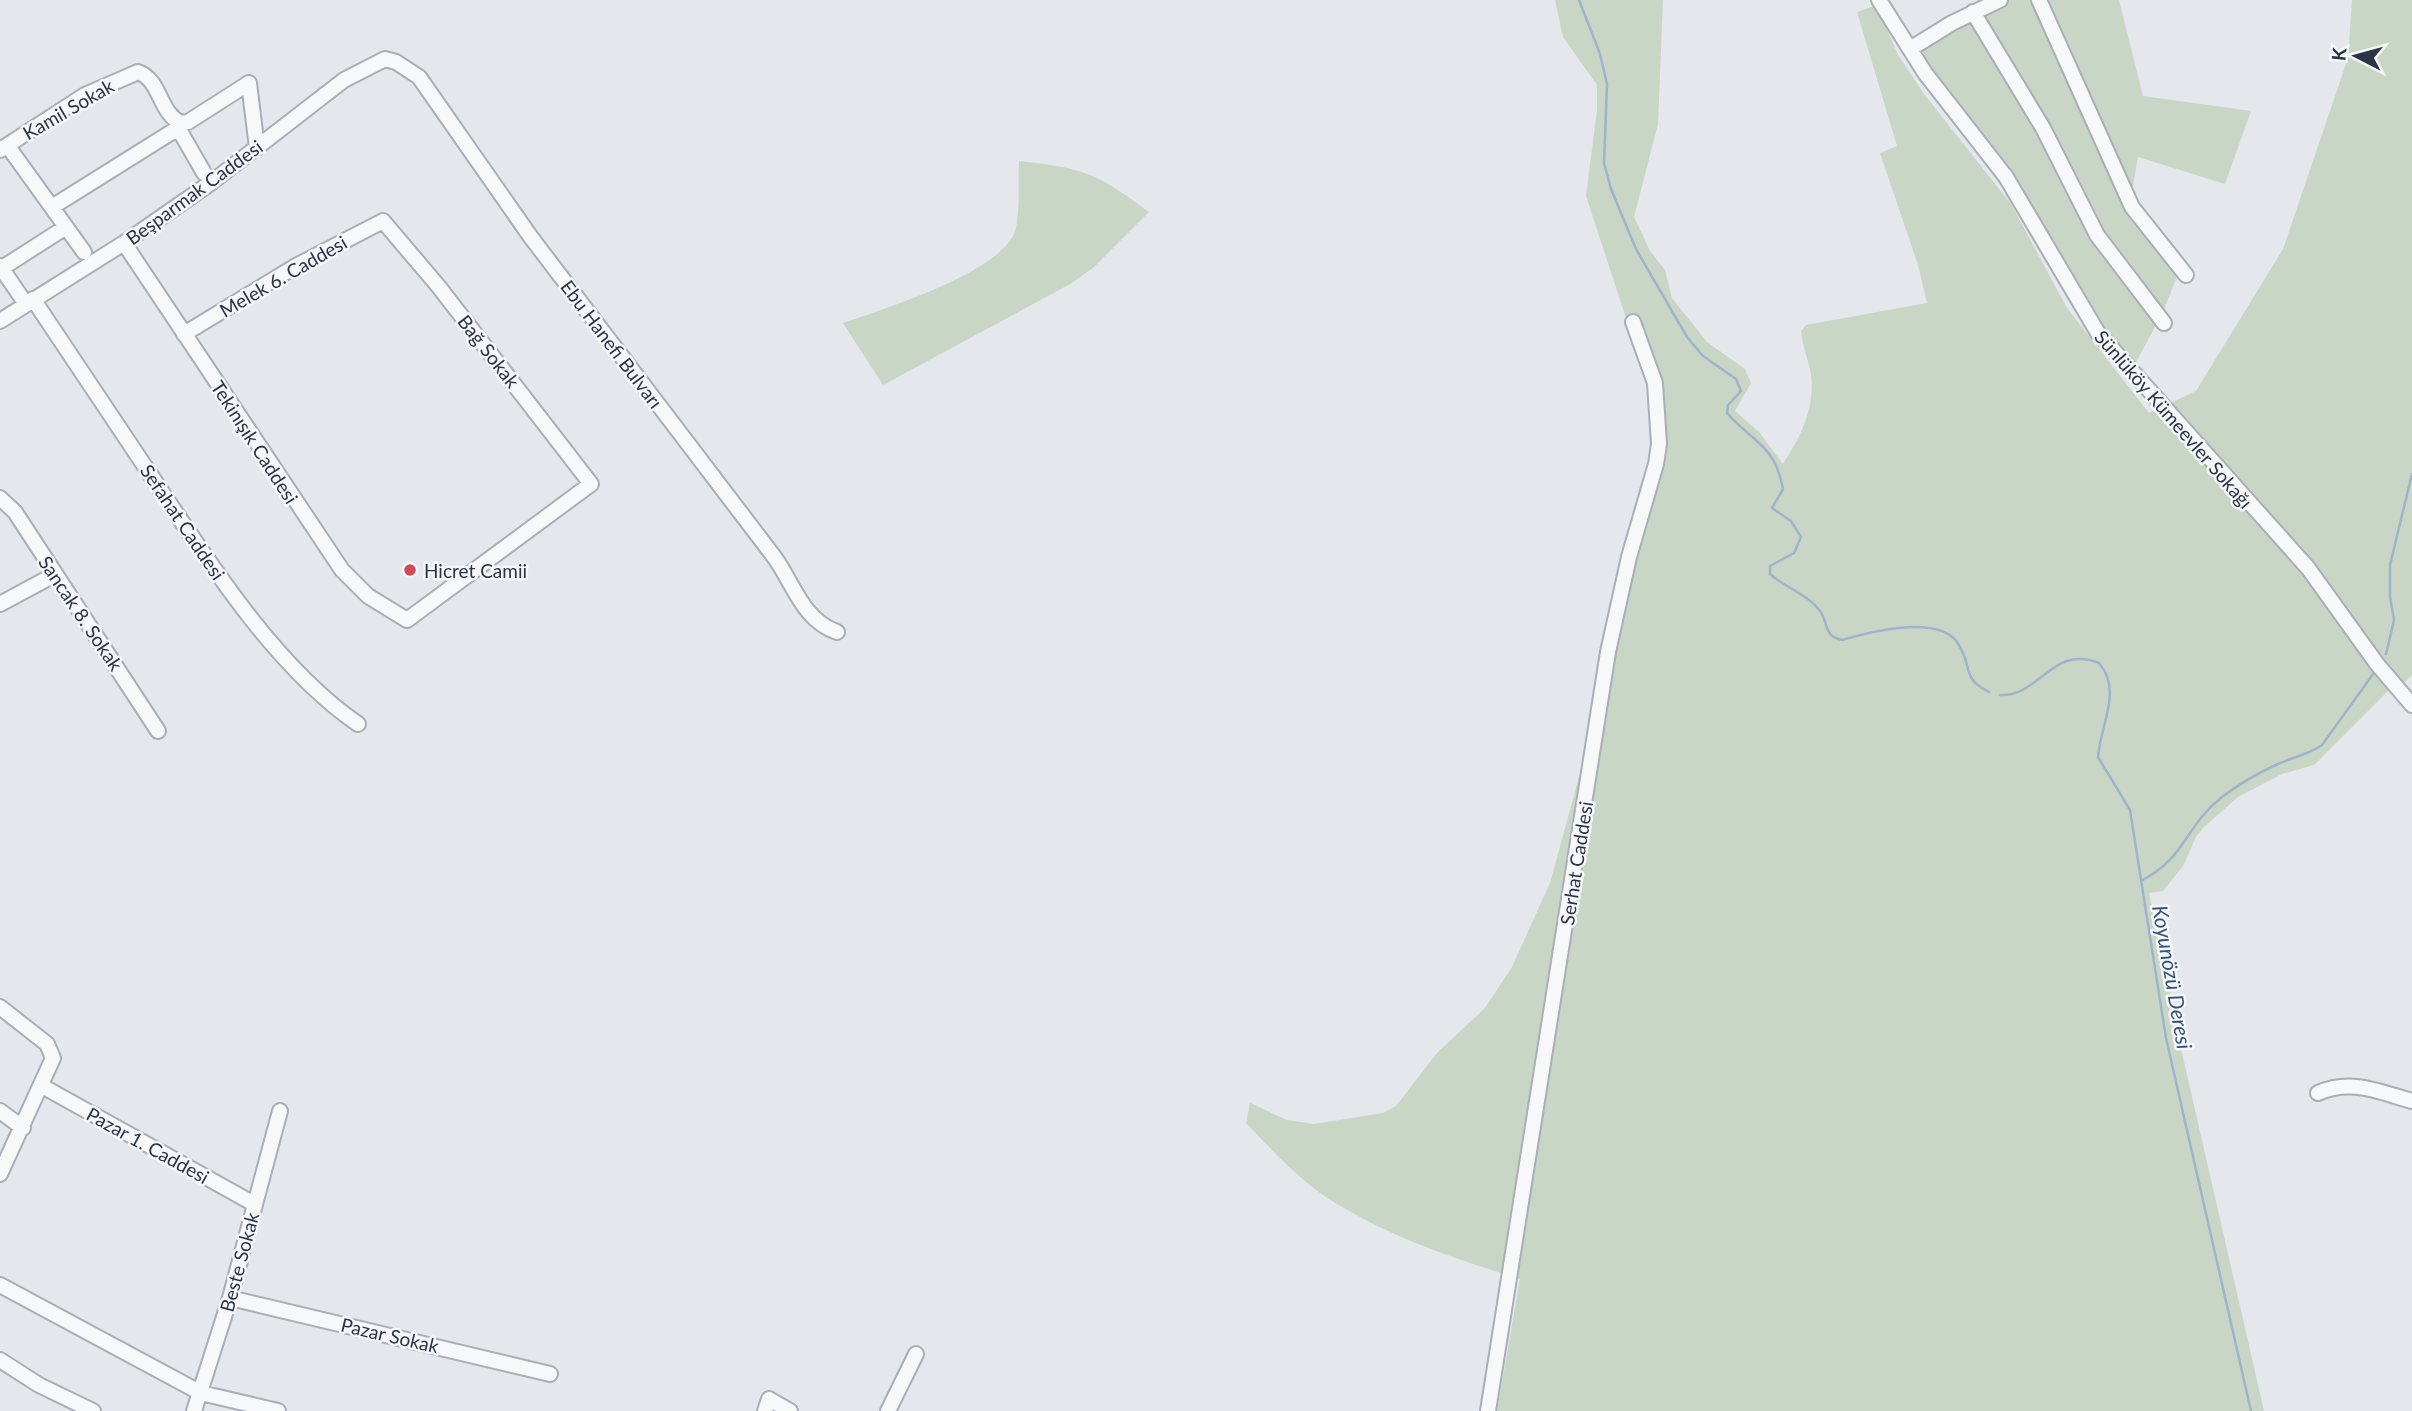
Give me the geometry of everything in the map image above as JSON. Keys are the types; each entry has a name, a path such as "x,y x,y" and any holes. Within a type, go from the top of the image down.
{"street":[{"name":"Sünlüköy Kümeevler Sokağı","path":"1879,0 1910,49 2006,177 2098,333 2308,568 2360,642 2412,705"},
{"path":"1910,49 1973,12 2000,0"},
{"path":"2039,0 2057,34 2128,200 2138,217 2186,275"},
{"path":"1973,12 2043,128 2092,227 2164,323"},
{"name":"Beşparmak Caddesi","path":"0,321 124,243 257,148 344,80 385,59"},
{"name":"Ebu Hanefi Bulvarı","path":"385,59 409,68 419,77 530,236 775,558 805,608 819,624 837,632"},
{"name":"Kamil Sokak","path":"6,151 85,95 138,72 150,80 180,127"},
{"path":"52,207 249,83 257,148"},
{"path":"180,127 204,173"},
{"path":"6,151 52,207 84,252"},
{"name":"Melek 6. Caddesi","path":"184,334 296,266 383,221"},
{"name":"Bağ Sokak","path":"383,221 439,287 591,484 407,620"},
{"path":"1,267 66,227"},
{"name":"Tekinışık Caddesi","path":"124,243 342,570 368,596 407,620"},
{"name":"Sefahat Caddesi","path":"1,267 30,302 211,566 306,680 335,708 358,724"},
{"name":"Serhat Caddesi","path":"1488,1411 1608,652 1629,556 1657,464 1658,399 1633,321"},
{"name":"Sancak 8. Sokak","path":"0,498 15,512 54,575 92,626 158,731"},
{"path":"0,604 54,575"},
{"path":"0,1007 47,1044 53,1058 0,1174"},
{"path":"2318,1093 2333,1087 2352,1085 2412,1101"},
{"name":"Pazar 1. Caddesi","path":"42,1086 254,1204"},
{"path":"0,1111 23,1128"},
{"name":"Beste Sokak","path":"194,1411 230,1297 280,1111"},
{"path":"0,1285 201,1393 278,1411"},
{"name":"Pazar Sokak","path":"230,1297 550,1374"},
{"path":"888,1411 916,1354"},
{"path":"0,1360 40,1385 93,1411"},
{"path":"767,1405 790,1411"}],"green space":[{"path":"1555,0 1663,0 1658,124 1634,217 1650,251 1665,270 1672,298 1707,342 1745,369 1751,383 1735,411 1759,432 1783,464 1802,430 1810,407 1812,382 1801,331 1806,325 1927,303 1918,265 1880,153 1897,146 1857,12 1877,5 1898,55 1924,94 2011,204 2067,308 2149,413 2196,391 2283,249 2348,58 2352,0 2412,0 2412,675 2405,682 2392,687 2314,765 2282,774 2238,797 2196,837 2183,866 2163,891 2149,893 2182,1053 2264,1411 1497,1411 1520,1279 1404,1238 1337,1204 1301,1177 1246,1123 1250,1103 1287,1120 1314,1124 1383,1113 1396,1106 1437,1053 1485,1008 1512,967 1550,883 1588,744 1601,651 1619,569 1652,452 1650,399 1644,373 1586,196 1597,110 1597,85 1563,37"},
{"path":"2010,0 2119,0 2143,96 2251,111 2225,184 2138,157 2131,197 2183,261 2163,312 2135,364 2100,327 2018,183 1916,49"},
{"path":"1019,161 1059,166 1088,174 1149,212 1094,267 1072,283 883,385 843,323 936,289 983,264 1001,250 1016,229"}],"waterway":[{"name":"Koyunözü Deresi","path":"1579,0 1600,54 1607,84 1604,163 1611,189 1636,249 1687,337 1703,356 1736,379 1741,391 1728,405 1727,413 1761,445 1774,462 1783,489 1772,508 1791,521 1801,537 1794,553 1770,566 1770,574 1815,605 1829,632 1836,638 1842,640 1886,630 1921,627 1950,635 1959,645 1974,682 1989,692"},
{"path":"2386,654 2394,620 2390,597 2390,565 2412,474"},
{"name":"Koyunözü Deresi","path":"2000,695 2026,688 2069,660 2083,659 2099,663 2106,674 2110,696 2098,757 2130,810 2166,1038 2251,1411"},
{"path":"2141,881 2168,862 2209,808 2222,797 2263,771 2322,745 2376,670"}],"place":[{"name":"Hicret Camii","path":"410,570"}]}
